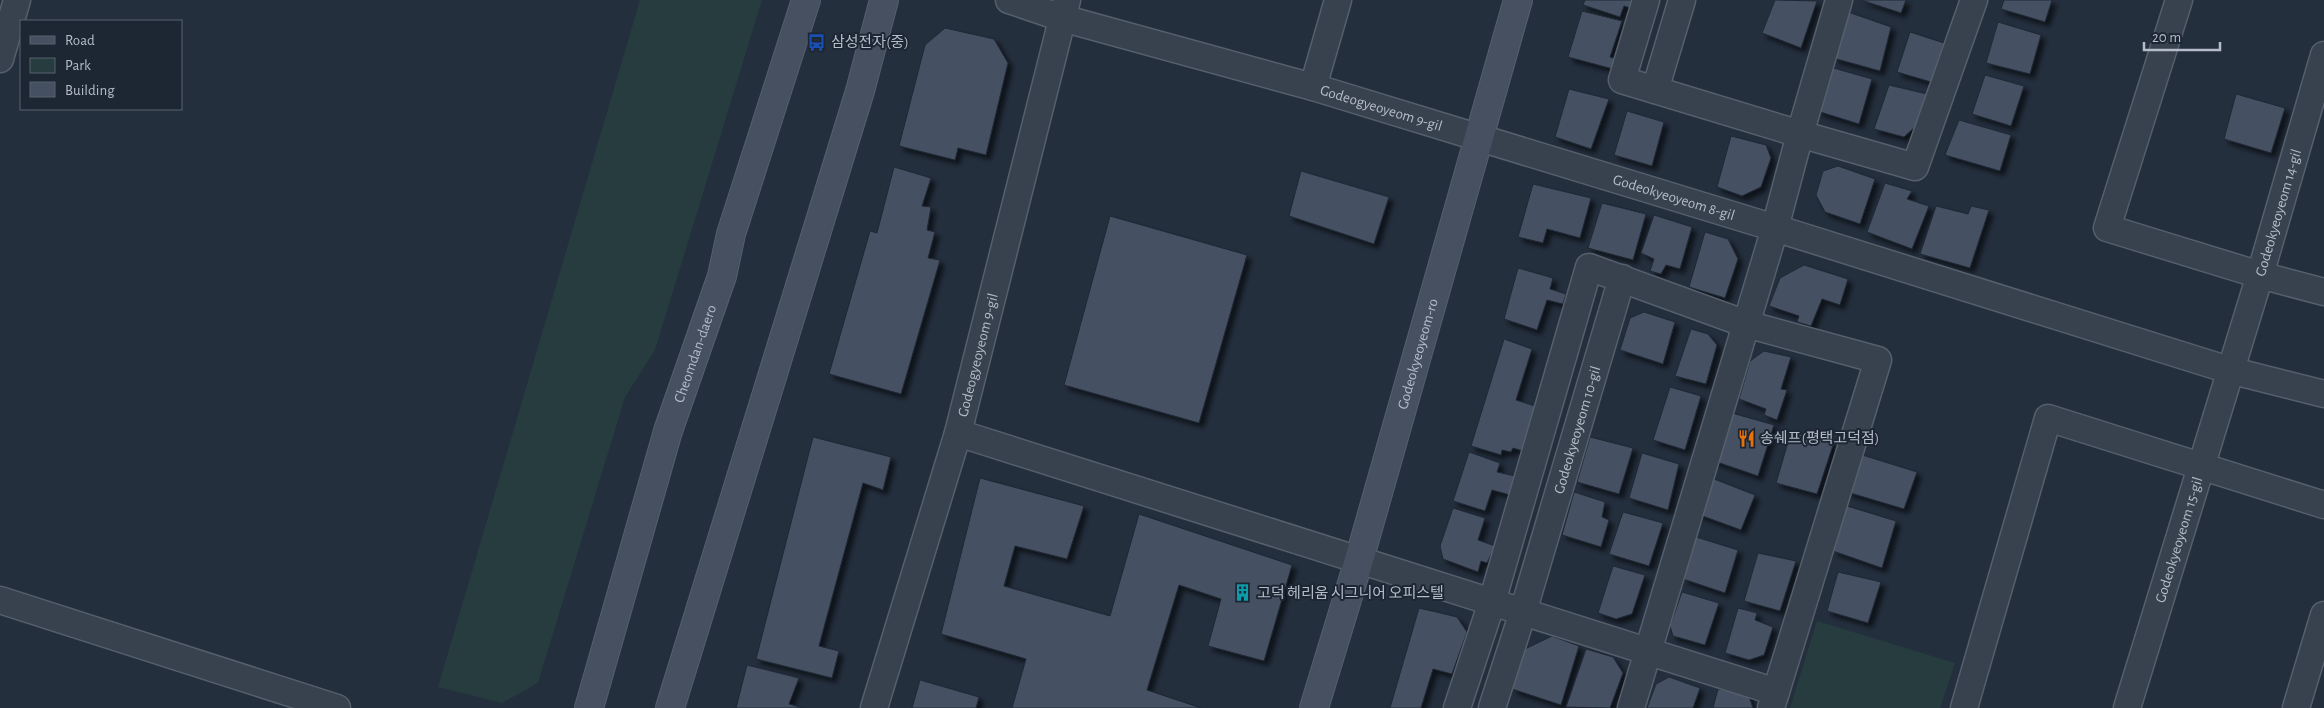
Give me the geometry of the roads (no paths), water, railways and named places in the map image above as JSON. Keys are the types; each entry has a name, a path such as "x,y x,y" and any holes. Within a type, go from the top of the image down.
{"street":[{"path":"0,59 18,0"},
{"name":"Cheomdan-daero","path":"589,708 668,431 722,276 731,234 806,0"},
{"path":"670,708 860,91 884,0"},
{"path":"1009,0 1065,9 1313,87"},
{"name":"Godeogyeoyeom 9-gil","path":"1338,0 1313,87 1480,137"},
{"name":"Godeokyeoyeom-ro","path":"1314,708 1359,560 1518,0"},
{"path":"1646,0 1622,80 1915,167 1974,0"},
{"path":"1655,90 1682,0"},
{"path":"1631,708 1746,324 1839,0"},
{"path":"2179,0 2107,228 2260,275 2324,292"},
{"name":"Godeogyeoyeom 9-gil","path":"874,708 958,433 1065,9"},
{"name":"Godeokyeoyeom 14-gil","path":"2229,370 2260,275 2324,55"},
{"name":"Godeokyeoyeom 8-gil","path":"1480,137 2229,370 2324,394"},
{"path":"958,433 1492,602 1523,612 1648,651 1774,700 1878,360 1746,324 1622,278 1589,268 1492,602 1457,708"},
{"name":"Godeokyeoyeom 10-gil","path":"1492,708 1523,612 1622,278"},
{"name":"Godeokyeoyeom 15-gil","path":"2127,708 2229,370"},
{"path":"1964,708 2048,418 2324,505"},
{"path":"0,600 337,708"},
{"path":"2296,708 2324,615"}],"place":[{"name":"삼성전자(중)","path":"817,42"},
{"name":"송쉐프(평택고덕점)","path":"1746,438"},
{"name":"고덕 헤리움 시그니어 오피스텔","path":"1243,593"}]}
